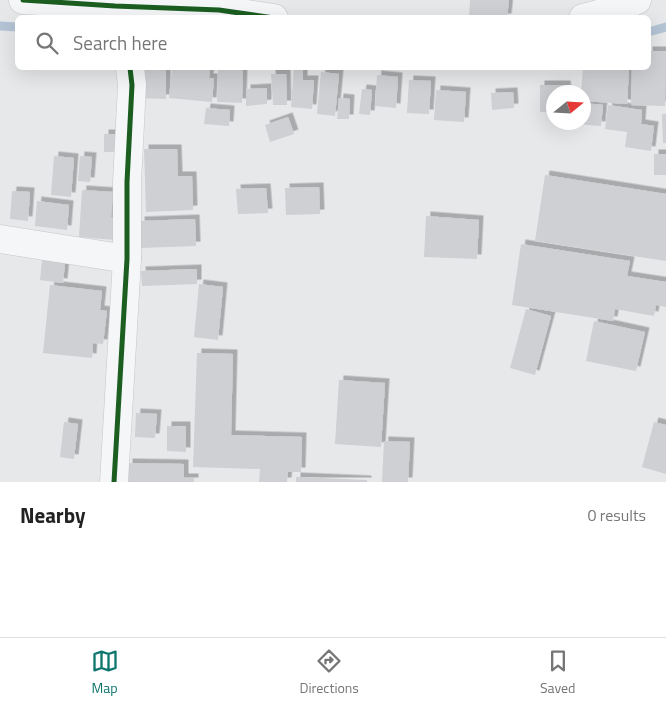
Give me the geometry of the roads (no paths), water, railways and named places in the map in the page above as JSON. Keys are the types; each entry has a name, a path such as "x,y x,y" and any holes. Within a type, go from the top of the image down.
{"street":[{"path":"23,0 115,8 219,10 253,15"},
{"path":"595,15 617,9 637,0"},
{"path":"114,482 128,259 127,182 132,85 130,70"},
{"path":"0,239 128,259"}],"waterway":[{"path":"0,26 15,27"},
{"path":"651,31 666,27"}]}
